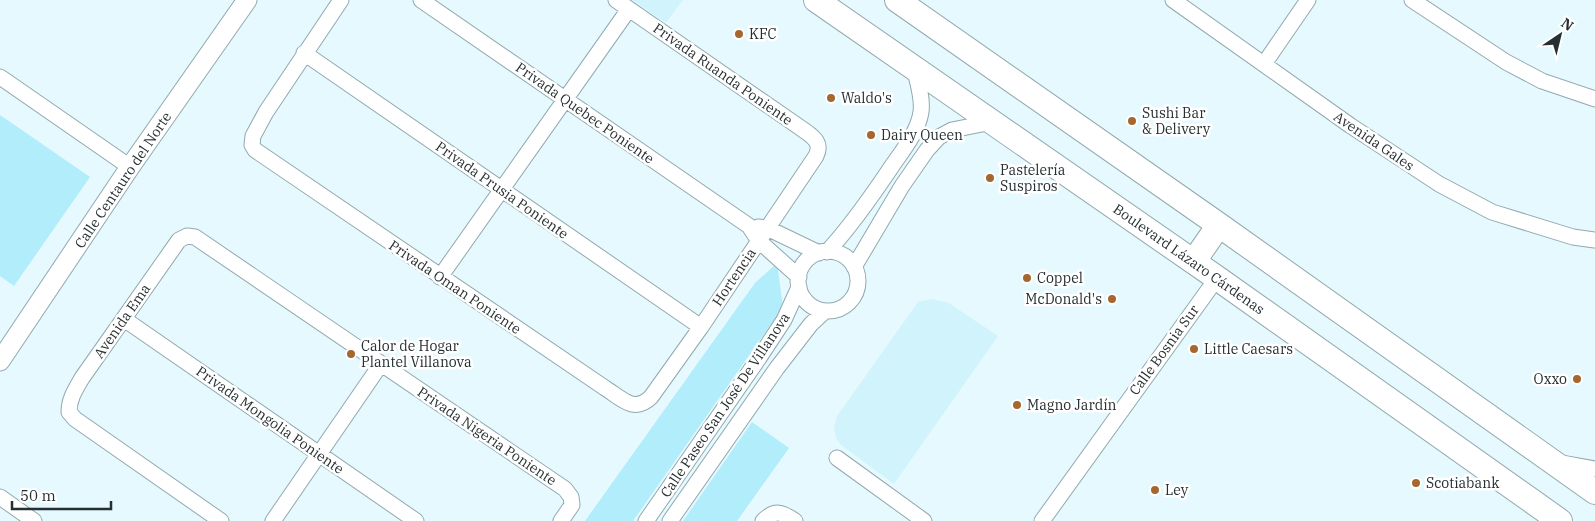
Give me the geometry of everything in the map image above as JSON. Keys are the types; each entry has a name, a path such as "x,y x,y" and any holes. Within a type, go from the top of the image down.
{"main road":[{"name":"Boulevard Lázaro Cárdenas","path":"816,0 1194,261 1560,521"},
{"path":"897,0 1219,225 1595,492"},
{"path":"1194,261 1219,225"}],"street":[{"path":"304,53 341,0"},
{"name":"Privada Quebec Poniente","path":"421,0 763,235 799,282"},
{"name":"Avenida Gales","path":"1173,0 1400,159 1468,201 1492,212 1527,224 1573,237 1595,240"},
{"path":"1264,64 1308,0"},
{"path":"1412,0 1506,62 1542,81 1595,99"},
{"name":"Calle Centauro del Norte","path":"2,354 241,2"},
{"path":"440,277 565,99 622,4"},
{"name":"Privada Ruanda Poniente","path":"622,4 812,136 818,144 819,150 816,156"},
{"name":"Privada Oman Poniente","path":"304,53 253,136 252,145 255,150 624,401 632,405 644,404 651,397"},
{"name":"Privada Prusia Poniente","path":"304,53 701,327"},
{"path":"763,235 823,253 843,256 854,267 856,273 857,286 853,298 838,309 825,311 814,308 806,301 799,282 802,268 807,260 823,253 868,202 919,123 921,111 920,98 914,67"},
{"path":"0,77 130,167"},
{"path":"854,267 902,186 927,150 939,137 952,130 992,122"},
{"name":"Hortencia","path":"651,397 701,327 816,156"},
{"name":"Avenida Ema","path":"196,237 187,236 179,240 73,393 69,404 69,412 75,419 221,521"},
{"name":"Privada Nigeria Poniente","path":"196,237 565,489 571,497 572,505 561,521"},
{"name":"Calle Bosnia Sur","path":"1042,521 1217,278"},
{"name":"Calle Paseo San José De Villanova","path":"646,521 784,320 799,282"},
{"name":"Calle Paseo San José De Villanova","path":"670,521 799,337 825,311"},
{"name":"Privada Mongolia Poniente","path":"124,319 416,521"},
{"path":"273,521 381,364"},
{"path":"703,439 719,450"},
{"path":"837,458 924,521"},
{"path":"1549,459 1595,469"},
{"path":"0,498 34,521"},
{"path":"763,521 769,515 776,512 793,520"}],"shaded area":[{"path":"632,0 683,0 666,23"},
{"path":"0,115 90,177 14,286 0,276"},
{"path":"777,263 783,307 633,521 585,521 755,283"},
{"path":"932,299 949,303 998,336 894,484 841,445 836,438 834,427 837,416 918,302"},
{"path":"752,422 789,448 737,521 683,521"}],"place":[{"name":"KFC","path":"739,34"},
{"name":"Waldo's","path":"831,98"},
{"name":"Sushi Bar & Delivery","path":"1132,121"},
{"name":"Dairy Queen","path":"871,135"},
{"name":"Pastelería Suspiros","path":"990,178"},
{"name":"Coppel","path":"1027,278"},
{"name":"McDonald's","path":"1112,299"},
{"name":"Little Caesars","path":"1194,349"},
{"name":"Calor de Hogar Plantel Villanova","path":"351,354"},
{"name":"Oxxo","path":"1577,379"},
{"name":"Magno Jardín","path":"1017,405"},
{"name":"Scotiabank","path":"1416,483"},
{"name":"Ley","path":"1155,490"}]}
